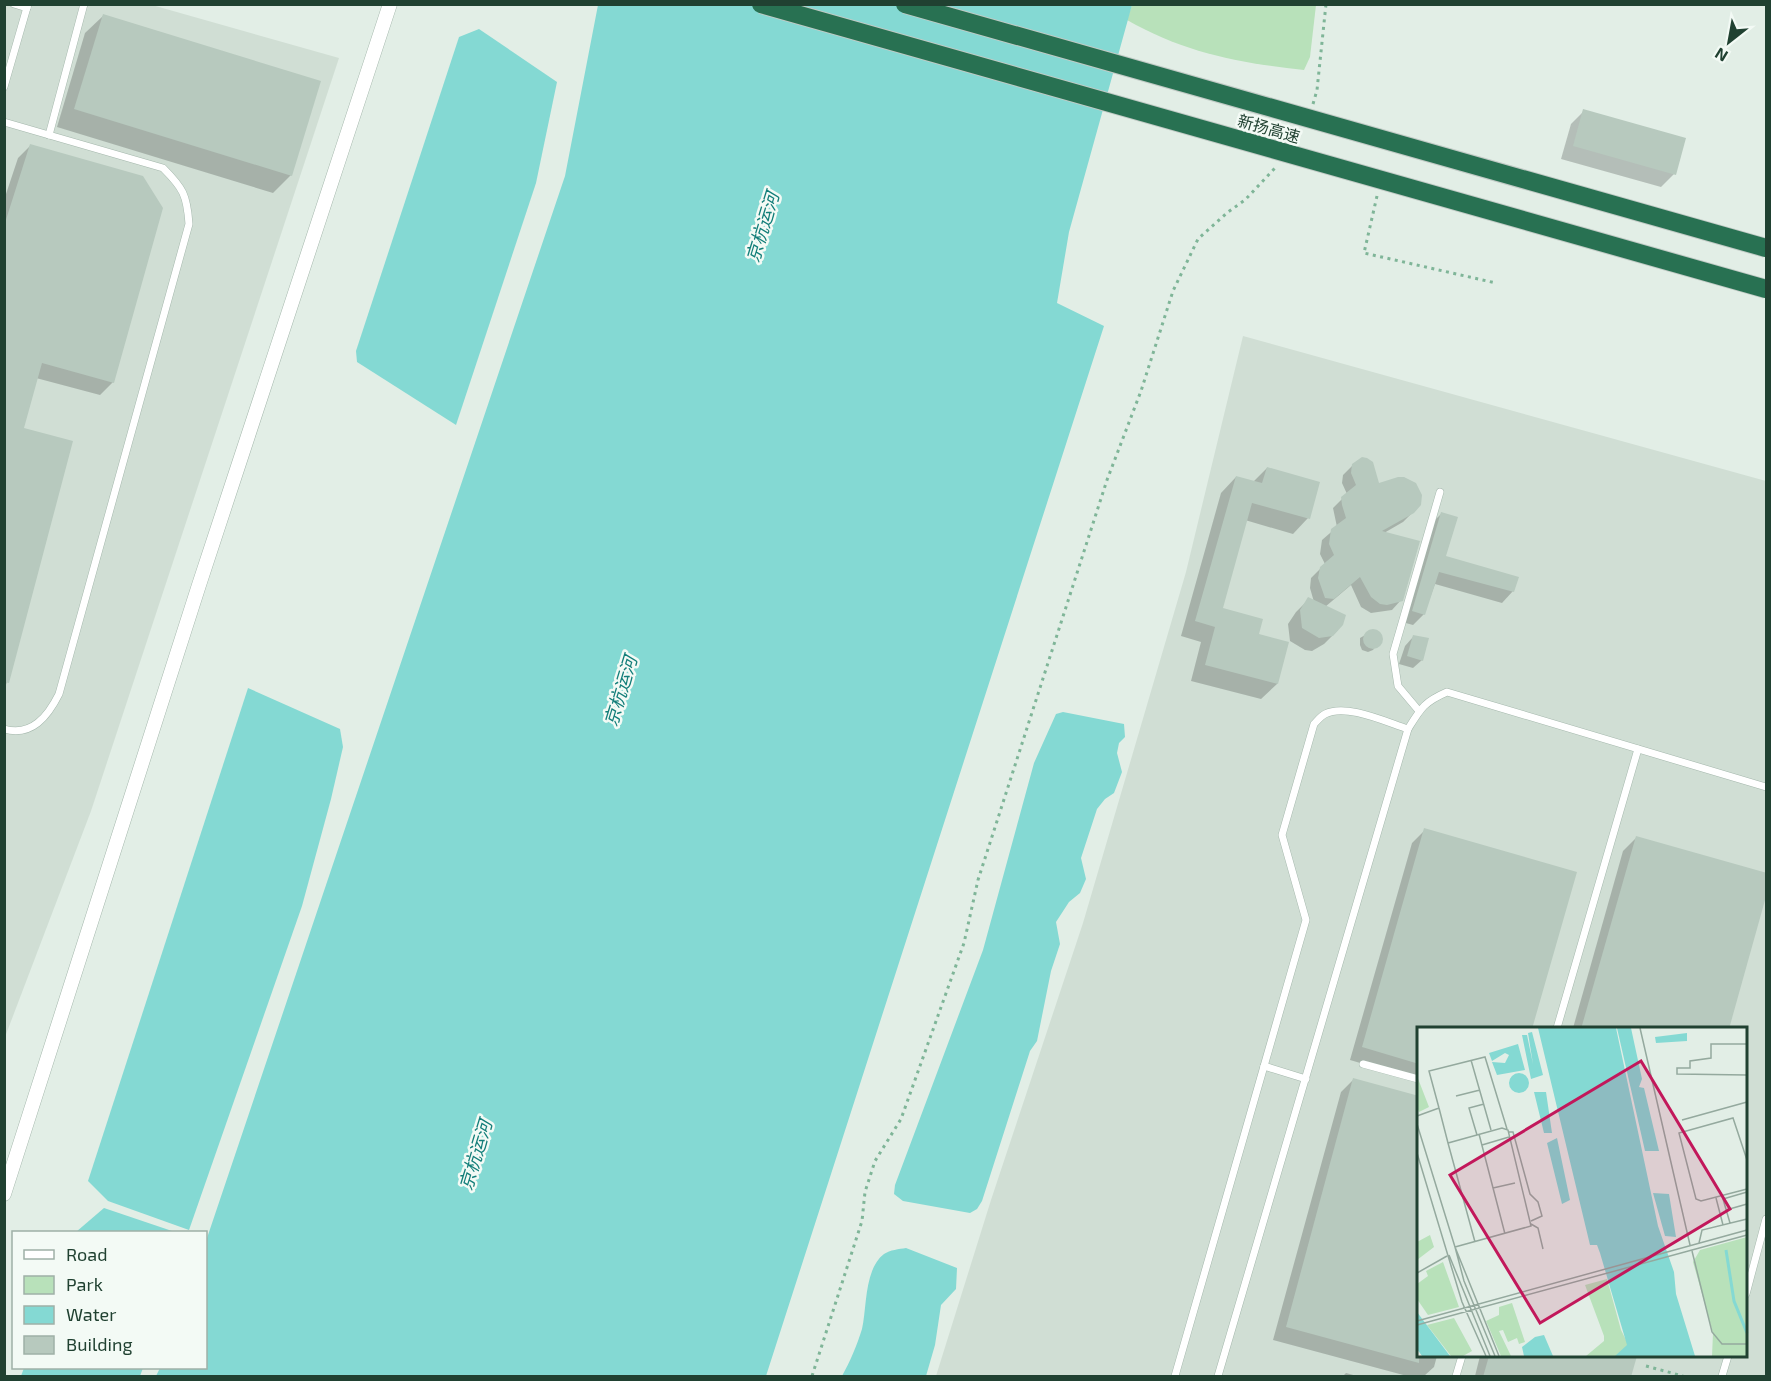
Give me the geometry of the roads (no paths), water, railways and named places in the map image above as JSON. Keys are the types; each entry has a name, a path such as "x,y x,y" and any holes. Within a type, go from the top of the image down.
{"highway":[{"name":"新扬高速","path":"761,4 1767,289"},
{"name":"新扬高速","path":"904,4 1767,248"}],"street":[{"path":"4,1194 199,585 390,4"}],"lane":[{"path":"4,87 27,6 14,4"},
{"path":"49,135 84,4"},
{"path":"4,122 163,168 181,186 188,205 189,224 59,694 49,713 31,729 4,729"},
{"path":"1419,711 1398,686 1393,654 1440,492"},
{"path":"1218,1377 1408,729 1419,711 1430,700 1447,692 1767,787"},
{"path":"1175,1377 1306,920 1282,835 1314,724 1323,715 1337,710 1354,711 1408,729"},
{"path":"1558,1027 1638,748"},
{"path":"1363,1064 1417,1078"},
{"path":"1264,1066 1306,1079"},
{"path":"1747,1289 1767,1219"},
{"path":"1456,1377 1462,1357"},
{"path":"1722,1377 1728,1357"}],"water":[{"name":"京杭运河","path":"598,5 1132,5 1069,232 1057,303 1104,326 766,1376 156,1376 160,1369 207,1369 207,1238 565,176"},
{"path":"479,29 557,82 536,183 456,425 357,362 356,351 459,37"},
{"path":"248,688 340,729 343,747 302,906 189,1230 108,1201 88,1181"},
{"path":"1063,712 1124,724 1125,737 1119,743 1117,753 1122,772 1114,793 1097,809 1081,858 1086,879 1080,893 1069,902 1056,922 1060,944 1051,971 1037,1041 1030,1051 982,1201 977,1209 970,1213 903,1201 894,1194 895,1185 983,950 1034,763 1056,714"},
{"path":"104,1208 172,1231 77,1231"},
{"path":"906,1248 957,1268 956,1289 941,1305 935,1345 926,1376 842,1376 862,1329 867,1289 873,1269 884,1254"},
{"path":"24,1369 143,1369 140,1376 21,1376"}]}
